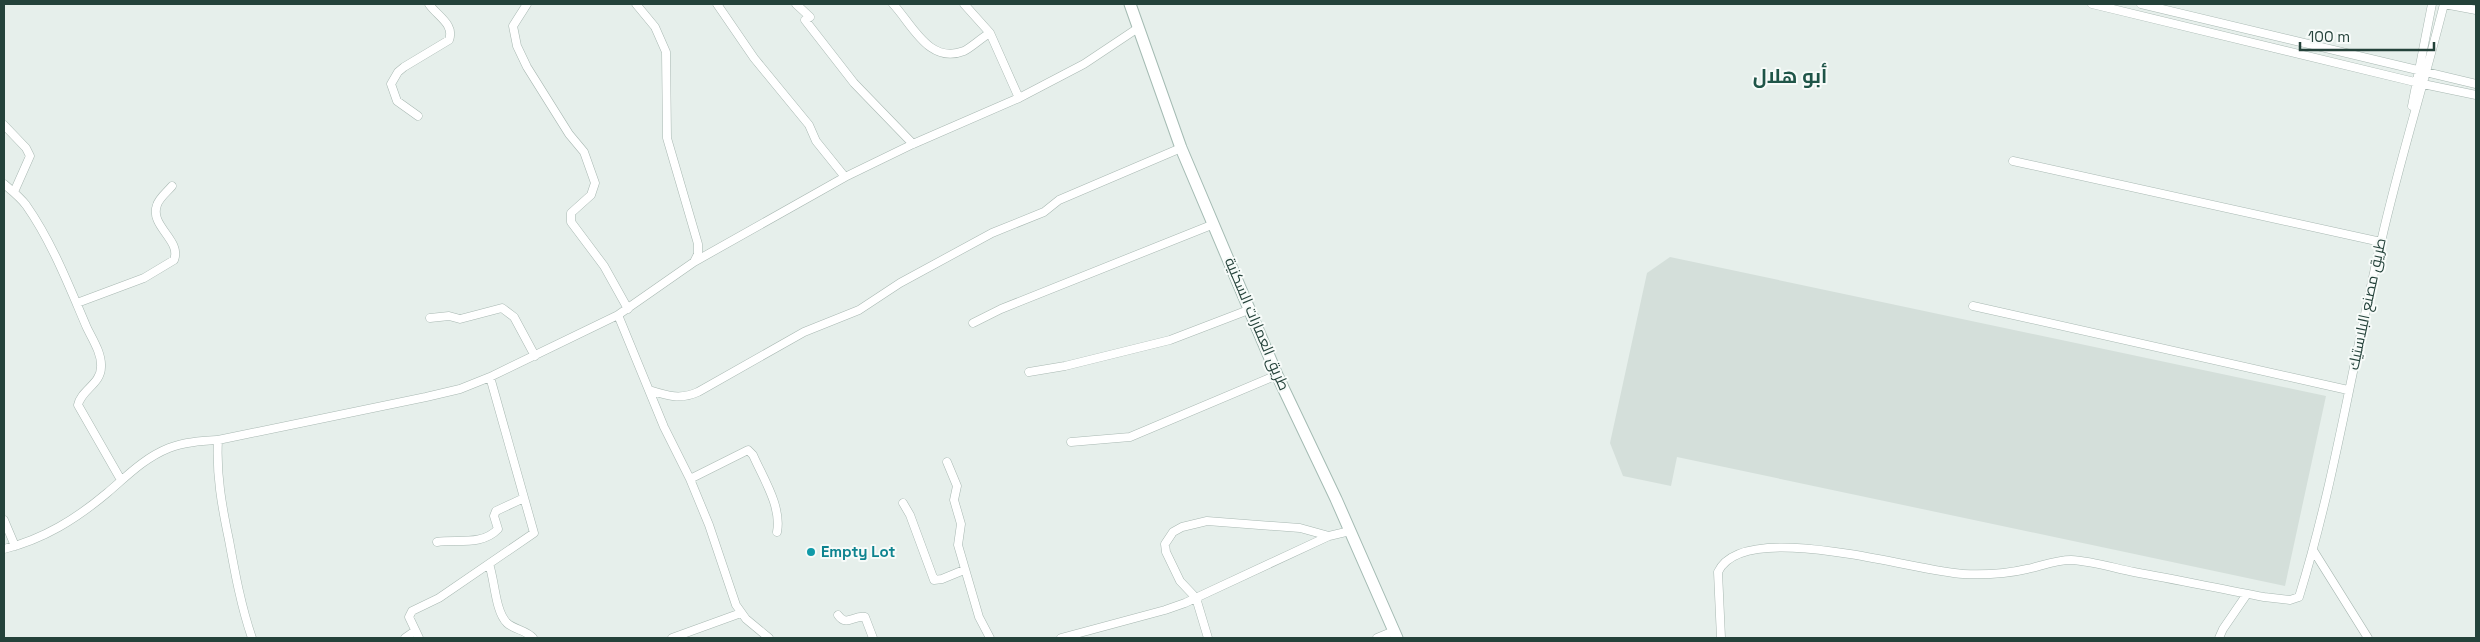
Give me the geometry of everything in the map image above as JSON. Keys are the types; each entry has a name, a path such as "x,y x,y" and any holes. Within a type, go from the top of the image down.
{"main road":[{"name":"طريق العمارات السكنية","path":"1130,4 1181,148 1251,309 1277,375 1396,635"}],"street":[{"path":"418,116 397,101 391,84 398,72 404,67 449,40 451,34 449,27 429,4"},
{"path":"526,4 513,26 517,46 527,67 563,124 584,152 595,183 591,196 571,213 571,222 604,266 628,309"},
{"path":"636,4 655,27 666,52 667,138 698,244 698,254 694,262"},
{"path":"717,4 754,58 809,125 820,146 845,177"},
{"path":"796,4 810,16 805,20 844,72 913,144"},
{"path":"893,4 920,38 935,51 948,54 965,50 990,33"},
{"path":"964,4 990,33 1019,98"},
{"path":"2092,4 2476,95"},
{"path":"2141,4 2476,84"},
{"name":"طريق مصنع البلاستيك","path":"2420,83 2418,70 2432,4"},
{"path":"2444,4 2476,10"},
{"name":"طريق مصنع البلاستيك","path":"2247,594 2290,600 2299,597 2314,550 2381,242 2408,130 2420,83 2427,72 2444,4"},
{"path":"4,549 62,526 140,464 171,448 426,397 460,389 490,377 618,315 694,262 845,177 913,144 1019,98 1084,64 1138,28"},
{"path":"4,125 26,148 30,156 14,192"},
{"path":"649,390 673,397 684,397 698,392 804,332 859,310 900,283 992,233 1044,212 1059,200 1181,148"},
{"path":"2013,161 2381,242"},
{"path":"4,184 25,203 37,222 77,303 102,361 99,377 79,399 78,405 121,480"},
{"path":"77,303 144,278 174,260 174,249 156,219 155,213 159,202 172,186"},
{"path":"973,323 1001,309 1214,224"},
{"path":"1973,306 2348,390"},
{"path":"430,318 449,316 460,319 502,308 511,312 535,356"},
{"path":"1029,372 1065,366 1170,340 1251,309"},
{"path":"618,315 649,390 690,479 709,526 736,605 741,613 769,638"},
{"path":"1071,442 1130,437 1277,375"},
{"path":"405,638 417,635 409,617 412,611 439,598 534,533 490,377"},
{"path":"218,440 218,475 226,525 239,592 252,638"},
{"path":"690,479 748,450 753,455 776,510 779,521 776,532"},
{"path":"948,462 956,486 955,504 961,524 958,545 964,570 980,617 990,638"},
{"path":"437,542 473,542 494,532 498,529 494,516 496,511 524,498"},
{"path":"903,503 910,515 934,580 942,579 964,570"},
{"path":"4,520 15,546"},
{"path":"1208,638 1196,598 1180,581 1165,548 1170,536 1182,526 1198,522 1224,522 1300,528 1329,536"},
{"path":"1061,638 1165,610 1196,598 1329,536 1350,531"},
{"path":"1721,638 1718,572 1721,565 1728,559 1747,550 1804,547 1935,570 1976,574 2002,574 2071,560 2247,594 2219,638"},
{"path":"2314,550 2368,638"},
{"path":"489,564 500,613 508,624 528,632 533,638"},
{"path":"672,638 741,613"},
{"path":"838,615 842,620 847,621 865,617 873,638"},
{"path":"1377,638 1396,635"}],"shaded area":[{"path":"1670,257 2326,396 2285,586 1677,457 1671,486 1623,476 1610,443 1647,273"}],"place":[{"name":"Empty Lot","path":"811,552"}],"district":[{"name":"أبو هلال","path":"1790,76"}]}
